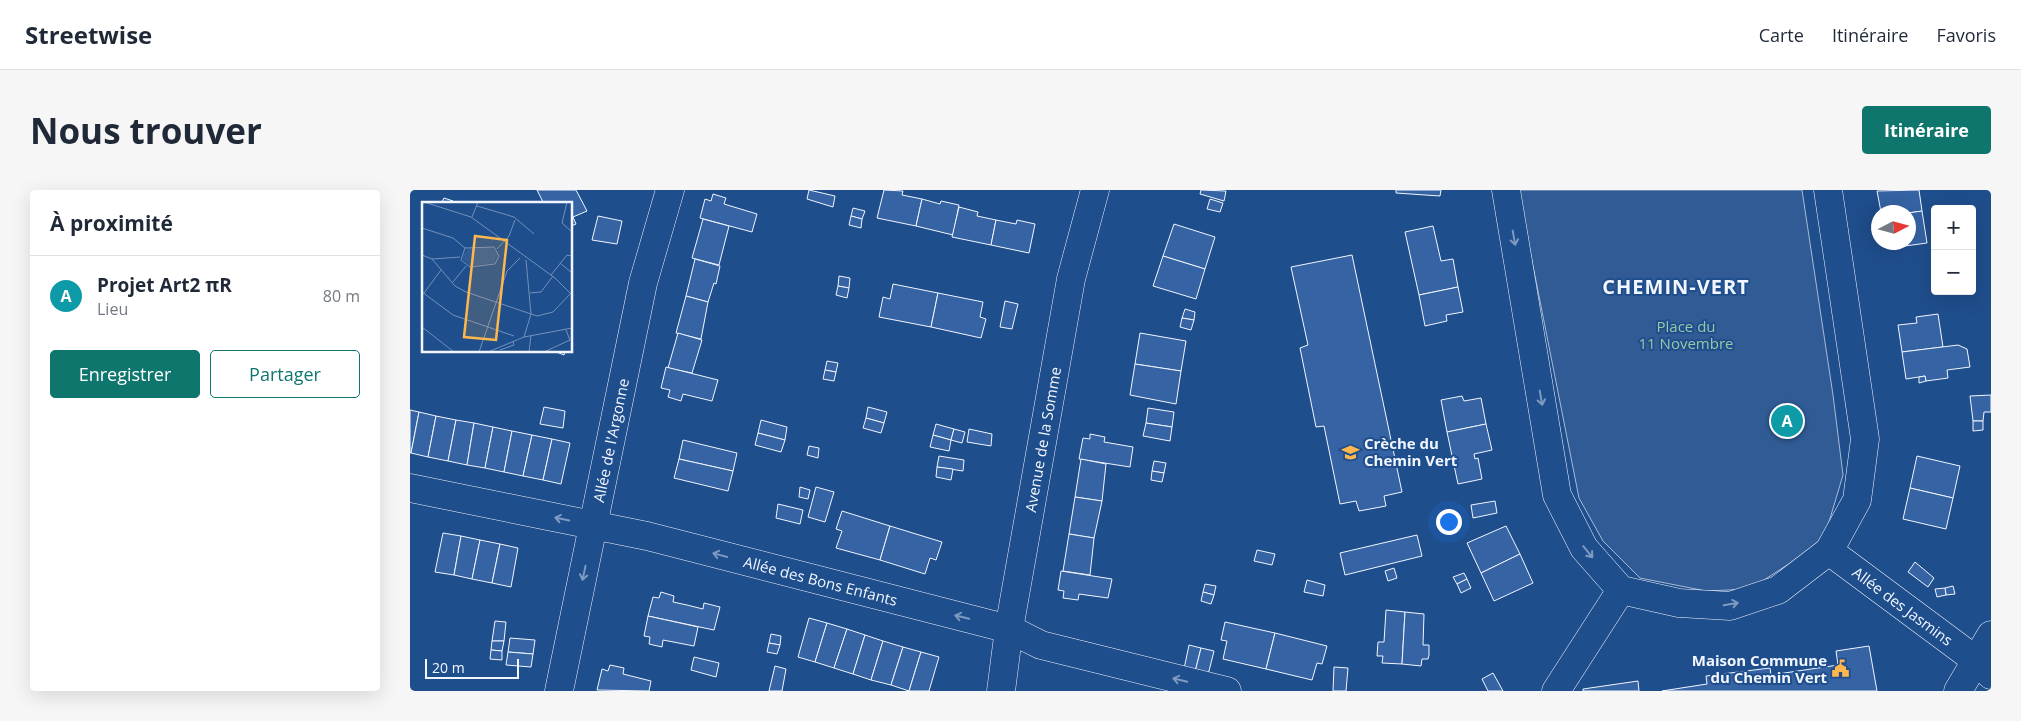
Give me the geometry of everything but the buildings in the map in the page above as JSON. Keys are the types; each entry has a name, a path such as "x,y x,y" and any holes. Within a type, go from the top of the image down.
{"street":[{"name":"Allée de l'Argonne","path":"559,691 643,283 670,190"},
{"name":"Avenue de la Somme","path":"1001,691 1009,629 1071,279 1095,190"},
{"path":"1506,190 1557,495 1584,548 1621,590 1680,603 1730,606 1778,590 1829,551 1857,500 1865,439 1828,190"},
{"name":"Allée des Bons Enfants","path":"410,488 647,536 1009,629 1041,645 1227,691"},
{"name":"Allée des Jasmins","path":"1829,551 1984,668"},
{"path":"1556,691 1621,590"},
{"path":"1958,691 1984,668 1991,635"}],"green space":[{"name":"Place du 11 Novembre","path":"1518,190 1802,190 1843,475 1823,542 1750,589 1706,591 1640,578 1603,541 1579,498"}],"place":[{"name":"Projet Art2 πR","path":"1787,421"},
{"name":"Crèche du Chemin Vert","path":"1350,452"},
{"name":"Maison Commune du Chemin Vert","path":"1841,669"}],"district":[{"name":"CHEMIN-VERT","path":"1676,286"}]}
